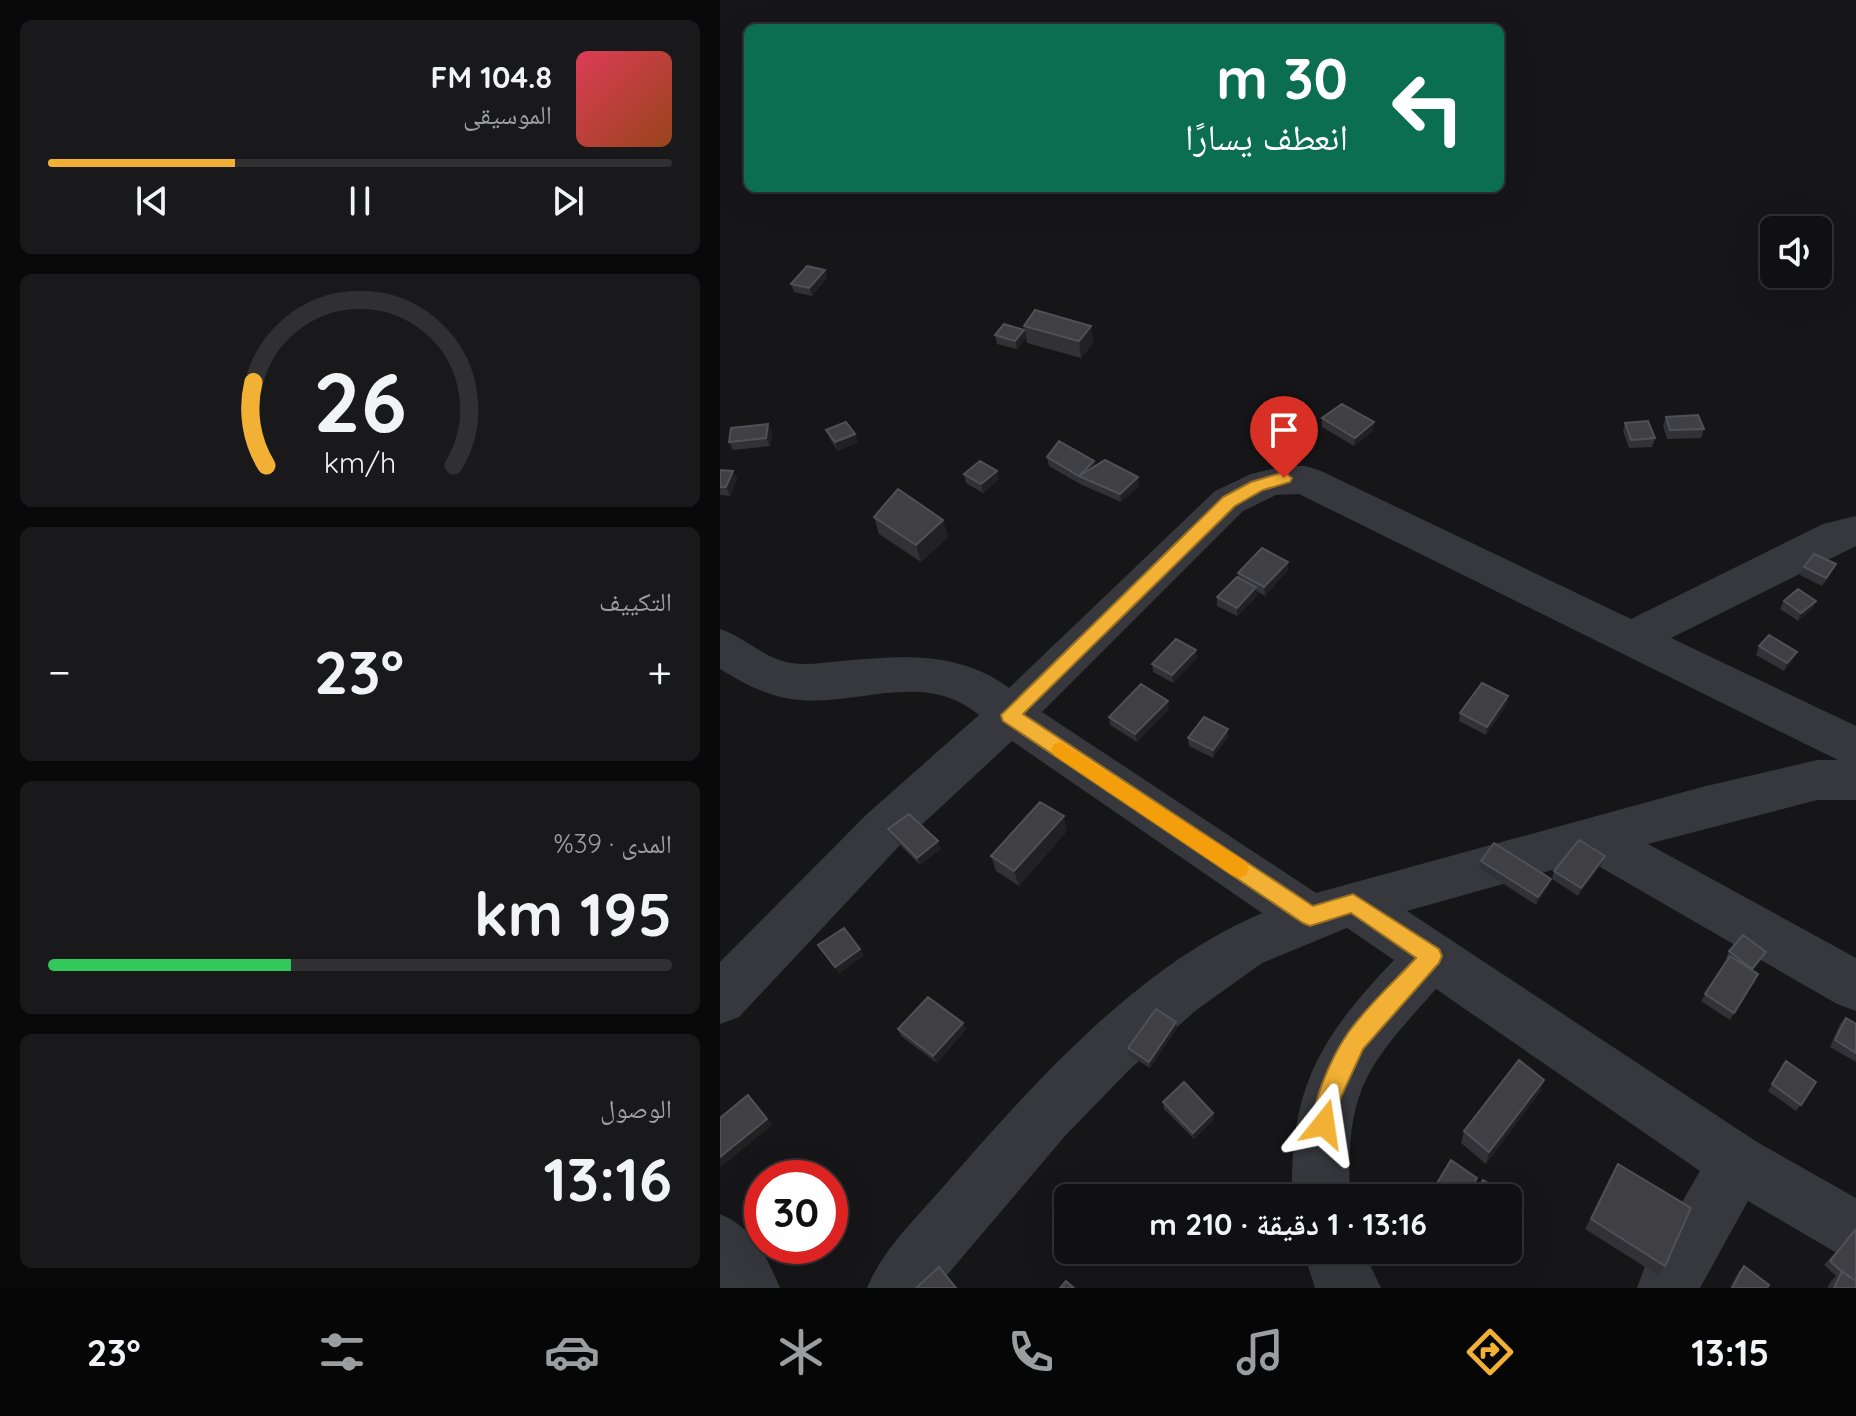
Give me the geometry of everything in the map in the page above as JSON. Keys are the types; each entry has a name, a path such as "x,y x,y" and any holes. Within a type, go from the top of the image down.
{"street":[{"path":"720,999 884,829 1010,715 1229,501 1257,486 1284,478 1305,480 1856,747"},
{"path":"1632,638 1838,535 1856,531"},
{"path":"720,646 768,675 798,683 916,672 942,676 985,692 1010,715 1332,910 1431,956 1737,1162 1856,1231"},
{"path":"897,1288 1010,1151 1087,1070 1211,966 1263,937 1332,910 1594,839 1817,780 1856,780"},
{"path":"1594,839 1856,986"},
{"path":"1320,1184 1319,1151 1328,1098 1355,1042 1431,956"},
{"path":"1667,1288 1737,1162"},
{"path":"720,1244 750,1288"},
{"path":"1336,1264 1351,1288"}],"building":[{"path":"807,266 825,270 809,288 791,284"},
{"path":"1035,310 1091,326 1079,341 1024,326"},
{"path":"1004,324 1024,330 1015,341 995,335"},
{"path":"1342,404 1374,422 1355,438 1322,418"},
{"path":"1698,415 1704,429 1670,430 1666,417"},
{"path":"1648,421 1655,438 1631,440 1625,423"},
{"path":"846,422 855,434 835,442 826,430"},
{"path":"768,424 766,438 729,442 731,428"},
{"path":"1059,441 1094,461 1079,476 1047,457"},
{"path":"1105,460 1138,477 1120,494 1079,476"},
{"path":"980,461 997,471 981,484 964,474"},
{"path":"720,470 733,471 726,487 720,487"},
{"path":"898,489 943,520 916,545 874,517"},
{"path":"1262,548 1288,562 1264,587 1238,573"},
{"path":"1814,554 1836,564 1826,578 1804,567"},
{"path":"1237,577 1256,587 1237,608 1217,597"},
{"path":"1798,589 1816,601 1801,613 1784,601"},
{"path":"1769,635 1797,652 1787,663 1759,646"},
{"path":"1176,639 1196,650 1172,675 1152,664"},
{"path":"1482,683 1508,696 1487,727 1460,713"},
{"path":"1141,684 1168,701 1135,734 1109,717"},
{"path":"1204,717 1228,729 1213,750 1188,738"},
{"path":"1040,802 1064,816 1014,871 991,856"},
{"path":"909,814 938,841 917,858 888,829"},
{"path":"1579,840 1605,856 1581,888 1554,871"},
{"path":"1494,843 1551,879 1538,897 1481,861"},
{"path":"844,928 860,949 835,967 818,945"},
{"path":"1743,935 1766,952 1752,969 1729,951"},
{"path":"1730,956 1758,974 1734,1013 1705,994"},
{"path":"928,997 963,1023 933,1056 898,1029"},
{"path":"1156,1009 1176,1022 1149,1062 1128,1048"},
{"path":"1846,1018 1856,1024 1856,1053 1835,1040"},
{"path":"1519,1060 1544,1080 1489,1152 1464,1131"},
{"path":"1786,1061 1816,1082 1801,1105 1772,1084"},
{"path":"1184,1082 1213,1113 1193,1133 1163,1102"},
{"path":"748,1095 767,1119 720,1157 720,1118"},
{"path":"1451,1160 1477,1178 1473,1184 1436,1184"},
{"path":"1618,1164 1691,1208 1665,1266 1591,1219"},
{"path":"1856,1231 1856,1281 1830,1261"},
{"path":"1744,1266 1769,1285 1767,1288 1732,1288"},
{"path":"939,1267 956,1288 916,1288"},
{"path":"1842,1271 1856,1281 1856,1288 1834,1288"},
{"path":"1066,1281 1074,1288 1060,1288"}],"slow traffic":[{"path":"1061,750 1239,869"}],"route":[{"path":"1284,478 1257,486 1229,501 1010,715 1310,917 1353,903 1431,956 1355,1042 1328,1098 1324,1124"}]}
